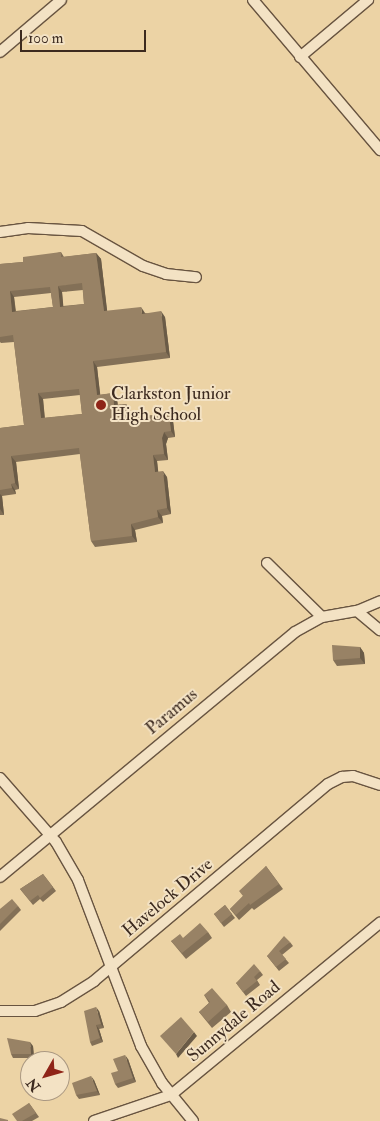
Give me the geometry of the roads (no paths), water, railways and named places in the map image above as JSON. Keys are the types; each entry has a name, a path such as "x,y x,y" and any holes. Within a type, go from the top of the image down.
{"street":[{"path":"0,52 61,0"},
{"path":"253,0 380,150"},
{"path":"300,57 368,0"},
{"path":"0,232 28,228 82,231 143,266 166,274 196,277"},
{"path":"267,563 322,617"},
{"name":"Paramus","path":"0,877 295,632 322,617 356,611 380,601"},
{"path":"356,611 380,630"},
{"name":"Havelock Drive","path":"0,1011 36,1011 61,1002 112,967 312,796 342,777 363,778 380,785"},
{"path":"0,778 50,835 90,906 141,1046 172,1095 193,1121"},
{"name":"Sunnydale Road","path":"94,1121 172,1095 380,923"}],"place":[{"name":"Clarkston Junior High School","path":"101,405"}]}
